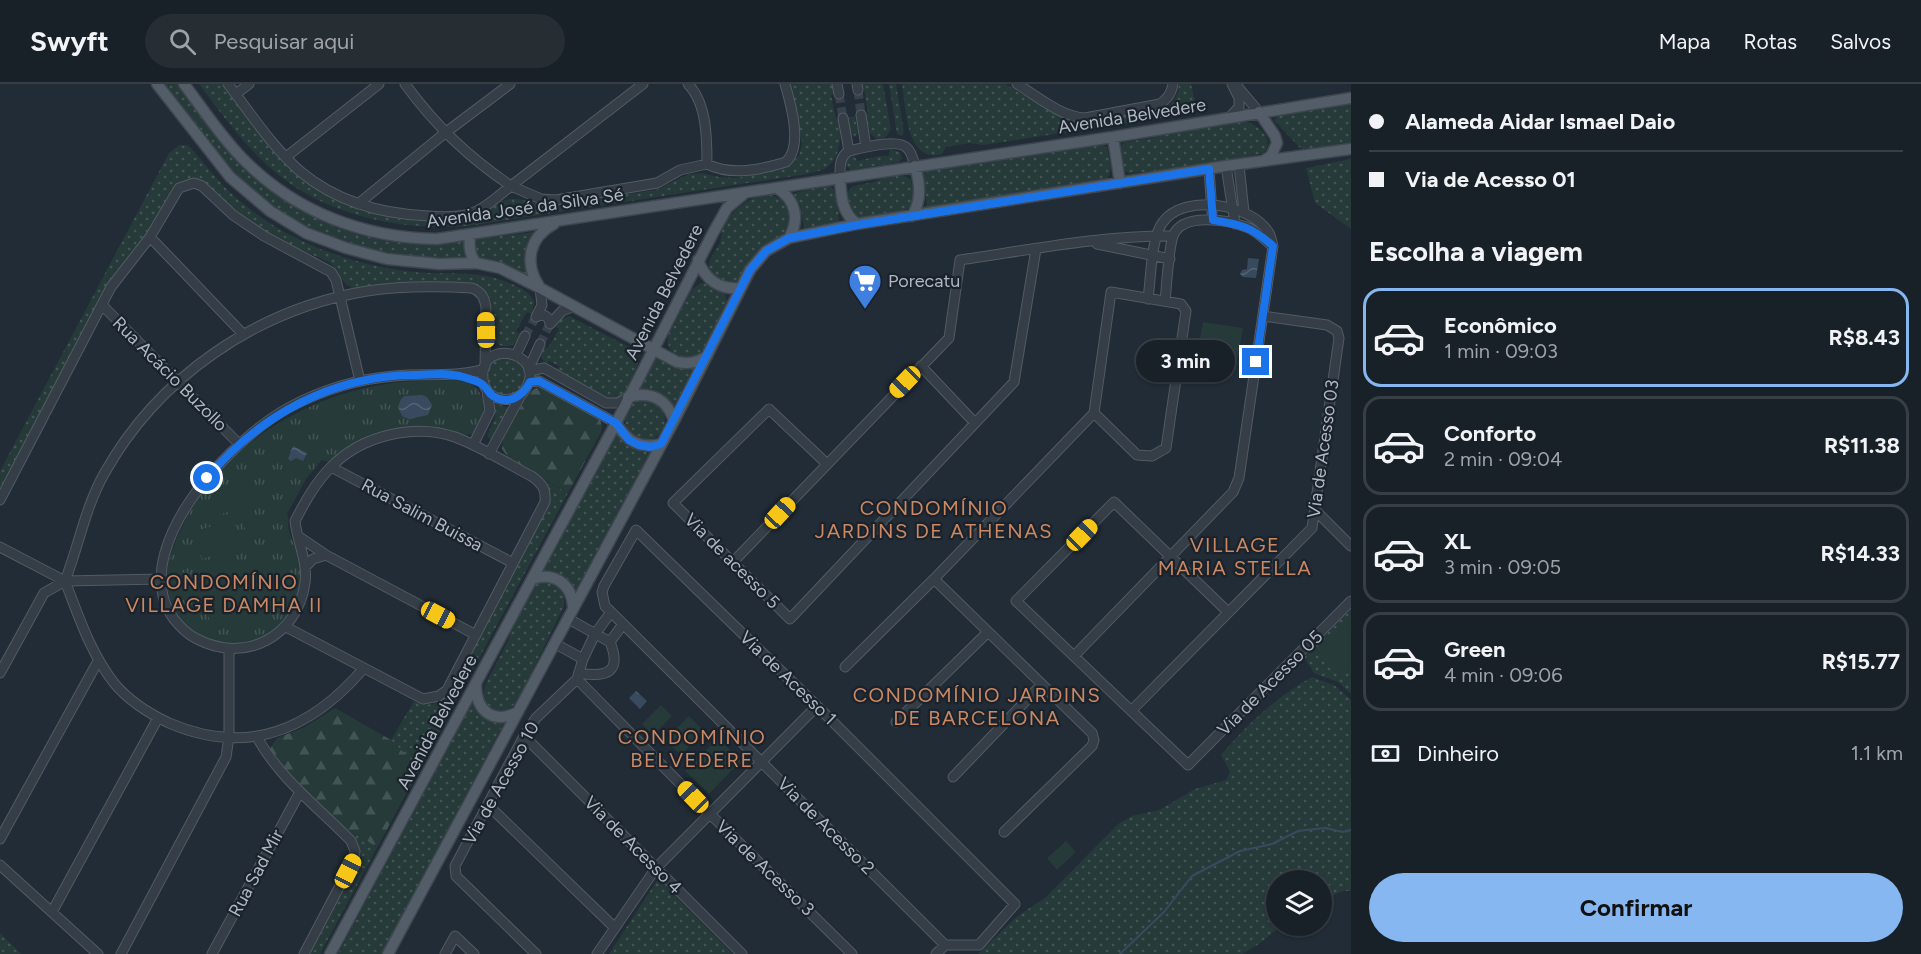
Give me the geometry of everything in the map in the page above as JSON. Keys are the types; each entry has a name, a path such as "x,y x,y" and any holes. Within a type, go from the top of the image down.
{"main road":[{"path":"157,84 230,177 286,222 326,241 387,259 439,264 476,263 500,268 677,362 688,364 708,355"},
{"name":"Avenida José da Silva Sé","path":"184,84 243,159 295,201 333,219 389,235 437,239 747,192"},
{"name":"Avenida Belvedere","path":"330,954 616,423 727,208 747,192 1113,137 1351,98"},
{"path":"1258,112 1275,136 1277,143 1271,156 1260,163"},
{"path":"1113,137 1120,183"},
{"path":"388,954 674,421 750,270 766,251 789,238 857,225 1226,166 1351,149"},
{"path":"912,216 919,205 920,198 915,166"},
{"path":"840,178 844,210 857,225"},
{"path":"777,188 791,201 795,210 796,220 789,238"},
{"path":"540,288 531,270 531,250 536,238 545,228 557,222"},
{"path":"470,235 471,256 476,263"},
{"path":"699,260 701,268 711,280 725,288 741,288"},
{"path":"628,397 648,394 657,398 671,411 674,421"},
{"path":"616,423 629,440 639,445 650,447 661,444"},
{"path":"532,579 540,576 560,581 568,587 573,606"},
{"path":"476,684 478,702 484,710 501,717 518,712"}],"street":[{"path":"228,84 273,143 301,171 325,189 358,204 409,215 443,217 469,214 483,207 643,84"},
{"path":"236,94 249,84"},
{"path":"286,156 379,84"},
{"path":"405,84 445,133 483,167 511,186 541,199 556,200 657,183 680,170 707,164 730,172 786,162 795,148 795,138 785,84"},
{"path":"358,204 445,133 510,84"},
{"path":"688,84 700,105 705,130 707,164"},
{"path":"1017,84 1075,117 1085,118 1160,104 1167,99 1172,88"},
{"path":"1029,91 1037,84"},
{"path":"1233,84 1258,112"},
{"path":"1230,117 1239,107 1239,98 1233,84"},
{"path":"861,115 866,147"},
{"path":"843,118 849,151"},
{"path":"840,178 842,157 849,151 866,147 896,143 905,145 910,150 915,166"},
{"path":"1239,165 1244,212"},
{"path":"1226,166 1235,224"},
{"path":"1209,169 1213,220"},
{"path":"0,500 118,276 150,237 179,188 186,184 194,183 202,186 233,215 264,236 331,272 336,280 360,381"},
{"path":"1074,656 1233,492 1239,478 1263,316 1273,246 1270,234 1261,223 1233,208 1186,206 1170,214 1163,221 1155,236 1149,298"},
{"path":"1165,301 1173,236 1187,223 1199,219 1247,227 1273,246"},
{"path":"733,562 949,338 960,260 1089,243 1173,236"},
{"path":"150,237 243,334"},
{"path":"1089,243 1170,259"},
{"path":"921,366 975,423 1014,382 1036,249"},
{"path":"364,668 344,691 324,708 299,722 257,736 229,738 206,735 158,718 136,703 116,686 98,661 87,641 65,581 75,555 81,527 103,475 140,421 159,399 198,364 243,334 284,314 340,297 390,289 463,287 480,292 486,307 484,367 490,411 473,445"},
{"path":"540,288 542,305 536,317 540,314 546,315 550,324 562,311 574,306"},
{"path":"845,667 934,579 1094,413 1111,292 1181,304 1186,311 1166,448 1152,456 1137,455 1094,413"},
{"name":"Rua Acácio Buzollo","path":"102,305 239,444"},
{"name":"Via de Acesso 03","path":"1132,710 1312,528 1339,338 1337,331 1327,325 1263,316"},
{"path":"486,330 493,345 500,353"},
{"path":"516,355 525,336"},
{"path":"529,369 540,344"},
{"path":"286,627 414,696 431,699 447,690 545,502 546,492 543,484 533,477 453,437 428,432 406,432 382,437 357,447 331,467 312,489 295,521 306,580 303,597 295,615 286,627 272,637 256,645 229,649 209,645 180,626 169,610 161,579 164,556 189,503 222,460 239,444 290,407 323,392 360,381 394,376 470,373 484,367 489,360 500,353 516,355 526,363 530,382 489,454"},
{"path":"529,369 543,368 606,403 618,403 628,397"},
{"path":"442,375 460,376 486,388 493,396 507,400 521,395"},
{"path":"530,382 539,381 616,423"},
{"name":"Via de acesso 5","path":"826,463 769,409 673,503 790,619 975,423"},
{"name":"Rua Salim Buissa","path":"331,467 513,563"},
{"path":"1132,710 1016,601 1114,502 1228,612"},
{"path":"1315,510 1351,546"},
{"name":"Via de Acesso 1","path":"608,609 602,592 604,585 636,530 817,706 1015,904 979,945 945,945"},
{"path":"298,536 326,555 476,635"},
{"path":"0,547 65,581"},
{"path":"305,567 313,559 326,555"},
{"path":"0,673 44,593 65,581 161,579"},
{"path":"934,579 1088,728 1094,740 1092,746 1004,832"},
{"name":"Via de Acesso 05","path":"1132,710 1188,765 1351,601"},
{"path":"567,618 595,634 610,642 615,656 613,667 605,674 578,676 583,659 595,634 608,609"},
{"name":"Via de Acesso 2","path":"608,609 945,945"},
{"path":"610,642 623,624"},
{"path":"896,722 988,632"},
{"path":"554,643 583,659"},
{"path":"121,954 226,758 229,738 229,649"},
{"path":"0,839 98,661"},
{"name":"Via de Acesso 10","path":"536,954 460,880 455,871 457,862 524,736 536,718 578,676"},
{"name":"Via de Acesso 3","path":"578,676 710,814 852,954"},
{"path":"953,777 1042,684"},
{"path":"597,954 656,868 817,706"},
{"path":"52,912 158,718"},
{"path":"257,736 267,755 300,792 351,841 355,851 351,865 304,954"},
{"name":"Via de Acesso 4","path":"524,736 742,954"},
{"name":"Rua Sad Mir","path":"212,954 300,792"},
{"path":"488,805 615,928"},
{"path":"0,865 98,954"},
{"path":"445,954 455,936 474,954"},
{"path":"936,954 945,945"}],"green space":[{"path":"161,84 179,84 231,152 293,204 437,244 535,232 527,253 528,275 488,260 406,256 368,249 309,228 275,208 233,173"},
{"path":"199,84 222,84 281,160 322,191 370,212 421,221 473,218 509,199 554,205 656,190 689,174 702,173 737,178 788,167 799,155 802,143 791,84 834,84 835,94 831,95 836,119 839,119 840,139 831,164 824,169 807,174 468,226 415,226 361,216 335,208 288,182 248,146"},
{"path":"859,84 883,84 891,130 885,138 877,139 868,132 864,114 868,113 864,89 860,90"},
{"path":"889,84 896,84 904,132 901,136 897,134"},
{"path":"902,84 1005,84 1060,116 1075,122 1164,109 1175,99 1179,84 1191,84 1195,101 1192,111 1182,115 983,145 970,143 946,147 942,154 930,155 921,151 910,132"},
{"path":"1351,103 1351,143 1303,149 1274,120 1280,114"},
{"path":"855,116 858,133 854,137 851,134 848,118"},
{"path":"1248,122 1263,132 1268,142 1264,153 1171,173 1156,171 1129,173 1122,169 1119,151 1123,143 1152,138 1165,133"},
{"path":"1096,143 1107,148 1109,157 1110,170 1104,181 927,208 923,173 927,169"},
{"path":"179,145 187,145 192,149 226,188 250,209 270,223 313,246 359,262 383,267 422,273 473,274 500,279 529,294 534,302 532,314 527,312 516,331 521,334 516,342 508,346 501,345 493,337 492,307 487,293 481,287 457,282 439,282 353,288 329,262 263,230 233,208 205,182 197,179 184,180 174,188 147,237 102,298 0,488 0,471 169,153"},
{"path":"890,149 900,152 902,158 899,162 851,170 845,165 845,161 854,155 857,161 889,156"},
{"path":"1351,159 1351,229 1315,203 1306,168"},
{"path":"902,174 911,180 914,196 911,208 862,221 851,216 847,193 853,186"},
{"path":"831,186 837,199 838,223 804,229 801,208 794,196 795,193"},
{"path":"768,194 775,196 789,209 791,221 785,233 765,247 750,268 736,281 730,283 714,275 709,263 719,245 722,231 729,217 740,206 754,198"},
{"path":"701,283 725,294 728,304 715,332 703,350 687,358 677,356 670,350 668,335 692,289"},
{"path":"569,316 629,347 637,356 638,364 626,392 619,398 607,400 556,372 559,366 549,361 547,366 540,356 543,346 548,348 559,329 556,327 560,320"},
{"path":"1203,322 1243,328 1238,356 1198,350"},
{"path":"656,356 681,368 694,368 673,408 658,393 638,390"},
{"path":"506,357 519,363 525,376 519,389 506,395 493,389 487,376 493,363"},
{"path":"459,380 476,387 483,401 482,418 473,434 466,435 428,428 348,449 329,462 322,460 306,479 287,514 289,531 301,564 299,593 291,613 277,628 260,638 241,643 222,642 204,637 188,626 176,612 168,592 167,572 176,541 189,514 207,487 252,441 278,423 337,396 368,387 400,382"},
{"path":"540,386 599,417 602,426 601,432 568,493 509,459 502,449 503,440 529,392"},
{"path":"645,400 659,406 665,420 659,434 645,440 631,434 625,420 631,406"},
{"path":"495,403 506,407 513,406 492,441 487,436 495,418"},
{"path":"354,411 359,425 330,434 325,420"},
{"path":"616,430 652,449 575,593 561,576 541,571"},
{"path":"544,480 568,493 420,768 391,740 414,701 424,704 438,703 450,692 548,507 548,486"},
{"path":"249,482 255,504 218,515 212,493"},
{"path":"270,518 274,533 248,541 244,525"},
{"path":"231,520 240,547 202,559 194,532"},
{"path":"270,553 287,606 213,630 195,576"},
{"path":"554,581 564,592 564,606 517,702 509,709 496,711 485,702 483,696 485,685 509,639 513,623 534,586 538,582"},
{"path":"1351,608 1351,694 1338,682 1314,673 1304,657"},
{"path":"1350,621 1351,663 1338,676 1317,655"},
{"path":"1312,677 1334,685 1351,700 1351,891 1343,891 1332,896 1332,870 1266,870 1266,936 1269,936 1242,954 978,954 1015,918 1046,897 1118,824 1132,816 1159,810 1195,789 1226,780 1230,772 1221,755 1263,712 1286,693"},
{"path":"474,699 487,718 504,723 382,954 338,954"},
{"path":"661,705 672,716 653,735 642,724"},
{"path":"335,708 391,740 420,768 377,848 358,834 352,836 273,760 270,749 277,738 305,727"},
{"path":"689,716 704,731 681,755 665,740"},
{"path":"718,738 741,761 709,794 685,771"},
{"path":"358,834 377,848 320,954 310,954 356,868 359,850 352,836"},
{"path":"1066,841 1076,852 1057,870 1047,858"},
{"path":"658,879 733,954 609,954"},
{"path":"0,933 21,954 0,954"}],"water":[{"path":"1248,258 1259,259 1256,278 1243,277 1240,274 1242,270 1247,269"},
{"path":"405,396 427,397 432,405 428,415 409,419 402,416 398,407 401,399"},
{"path":"293,446 307,453 303,461 296,458 291,461 288,459"},
{"path":"636,691 647,701 640,709 629,698"}],"waterway":[{"path":"1120,954 1164,912 1192,876 1240,851 1272,844 1298,831 1325,828 1343,832 1351,830"}],"tunnel":[{"path":"858,90 861,115"},
{"path":"839,94 843,118"},
{"path":"525,336 536,317"},
{"path":"540,344 550,324"}],"place":[{"name":"Porecatu","path":"865,310"}],"district":[{"name":"CONDOMÍNIO JARDINS DE ATHENAS","path":"934,520"},
{"name":"VILLAGE MARIA STELLA","path":"1235,556"},
{"name":"CONDOMÍNIO VILLAGE DAMHA II","path":"224,594"},
{"name":"CONDOMÍNIO JARDINS DE BARCELONA","path":"977,706"},
{"name":"CONDOMÍNIO BELVEDERE","path":"692,748"}],"route":[{"path":"207,478 239,444 290,407 345,384 394,376 460,376 484,386 493,396 507,400 521,395 530,382 539,381 616,423 629,440 650,447 661,444 750,270 757,260 776,244 789,238 857,225 1209,169 1213,220 1247,227 1273,246 1256,362"}]}
